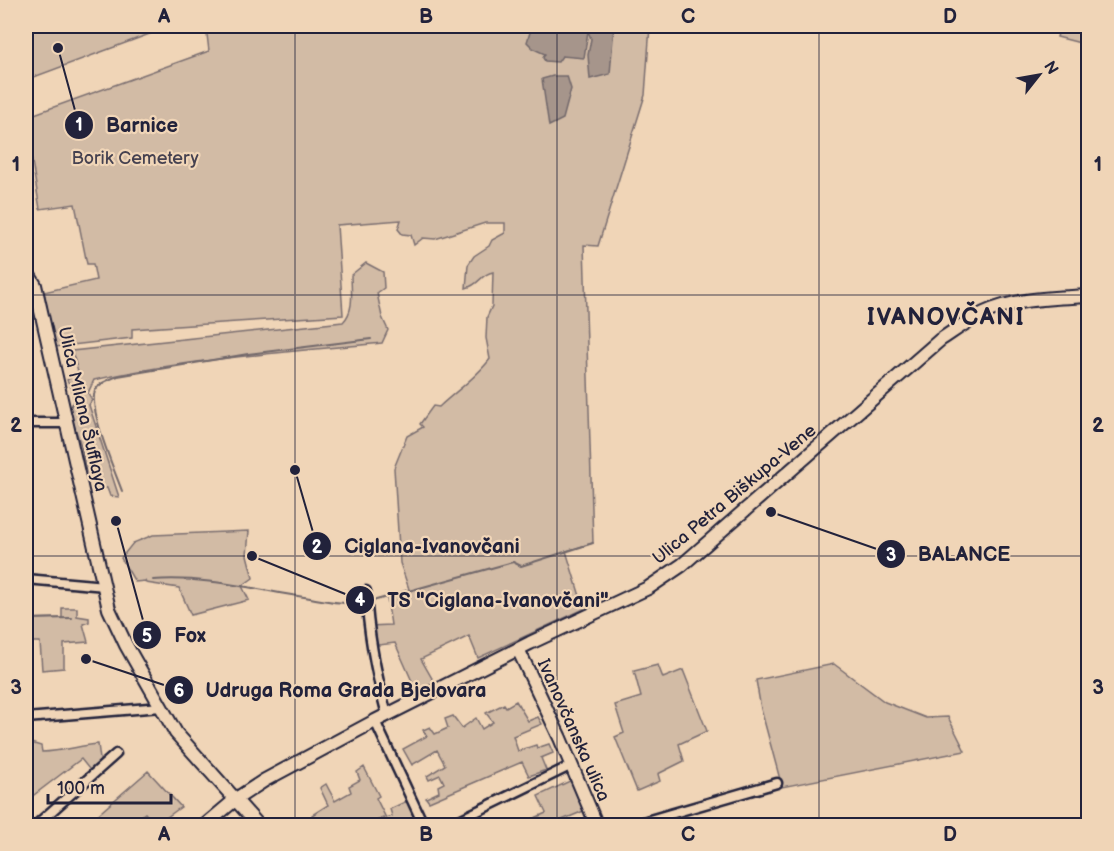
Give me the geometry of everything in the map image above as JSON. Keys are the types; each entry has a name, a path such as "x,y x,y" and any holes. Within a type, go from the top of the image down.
{"main road":[{"name":"Ulica Milana Šufflaya","path":"28,276 35,285 110,609 121,634 176,733 259,825"},
{"name":"Ulica Petra Biškupa-Vene","path":"204,825 236,799 265,780 375,721 518,649 648,588 682,565 940,340 965,324 982,314 1012,304 1035,299 1089,296"},
{"name":"Ivanovčanska ulica","path":"518,649 597,825"}],"street":[{"path":"26,423 67,423"},
{"path":"26,579 105,586"},
{"path":"366,591 368,626 376,675 387,715"},
{"path":"26,718 161,707"},
{"path":"375,721 424,825"},
{"path":"35,825 116,754"},
{"path":"447,825 572,765"},
{"path":"629,825 777,783"}],"green space":[{"path":"26,26 171,26 26,80"},
{"name":"Borik Cemetery","path":"206,26 650,26 645,95 598,246 584,245 593,543 566,551 584,609 478,658 469,636 421,659 438,689 420,699 395,643 371,646 368,626 391,625 387,598 409,589 400,563 394,468 407,436 423,427 420,424 433,406 439,407 473,378 490,359 486,338 487,317 492,306 493,272 466,288 468,265 474,256 489,246 492,240 505,233 505,223 485,223 435,239 423,238 414,245 411,235 402,234 398,229 401,220 337,225 343,315 132,329 132,338 55,347 44,292 96,280 93,264 87,264 75,204 40,209 26,117 209,51"},
{"path":"1060,26 1088,26 1088,45 1057,37"},
{"path":"366,263 383,272 384,288 377,293 382,317 388,330 382,343 201,361 94,380 88,393 92,400 89,405 119,497 110,496 107,488 97,488 85,468 81,446 69,410 74,401 72,389 67,380 78,372 72,351 343,322 351,306 351,275"},
{"path":"249,531 247,555 253,578 242,586 249,600 191,615 179,588 145,581 135,582 121,558 133,543 153,535"},
{"path":"62,608 77,608 77,616 89,618 89,622 83,624 88,642 64,644 64,668 42,670 40,642 26,642 26,619 62,618"},
{"path":"834,664 885,702 926,718 948,717 965,751 782,787 761,709 756,680"},
{"path":"658,665 663,678 683,670 707,731 679,744 684,761 658,774 660,781 637,791 615,737 624,733 615,705 641,697 634,671"},
{"path":"516,701 528,721 538,717 542,724 513,736 518,751 536,745 537,748 549,744 553,753 541,758 546,770 529,776 522,762 429,802 426,798 439,792 438,786 444,783 440,775 429,780 427,776 445,765 437,750 412,765 403,749 427,736 423,730 430,727 435,734 448,728 445,719 453,716 462,728 476,718 482,729 493,722 486,713 504,704 506,707"},
{"path":"31,743 41,746 42,752 98,744 101,767 93,774 81,759 26,801 26,761 32,761"},
{"path":"364,767 379,796 376,798 386,818 392,816 390,809 407,801 414,817 397,825 388,825 383,817 375,822 376,825 354,825 352,822 345,825 331,825 328,822 319,825 312,815 328,805 320,788 326,784 335,801 351,792 349,786 360,780 357,772"},
{"path":"148,771 181,807 156,825 145,813 128,825 86,825"},
{"path":"574,779 586,810 550,825 521,824 546,813 538,796"}],"shaded area":[{"path":"532,26 614,26 610,74 590,79 588,55 591,39 588,31 584,58 562,56 558,62 545,61 543,58 545,54 534,49 527,42"},
{"path":"567,76 571,89 563,119 549,126 542,79"}],"waterway":[{"path":"122,491 95,411 95,391 102,384 118,376 248,354 371,339"},
{"path":"369,602 513,562 521,566 593,543"},
{"path":"153,580 210,582 334,602 364,603"},
{"path":"26,619 72,618"}],"place":[{"name":"Barnice","path":"58,48"},
{"name":"Ciglana-Ivanovčani","path":"295,470"},
{"name":"BALANCE","path":"771,512"},
{"name":"Fox","path":"116,521"},
{"name":"TS \"Ciglana-Ivanovčani\"","path":"252,556"},
{"name":"Udruga Roma Grada Bjelovara","path":"86,659"}],"district":[{"name":"IVANOVČANI","path":"946,317"}]}
